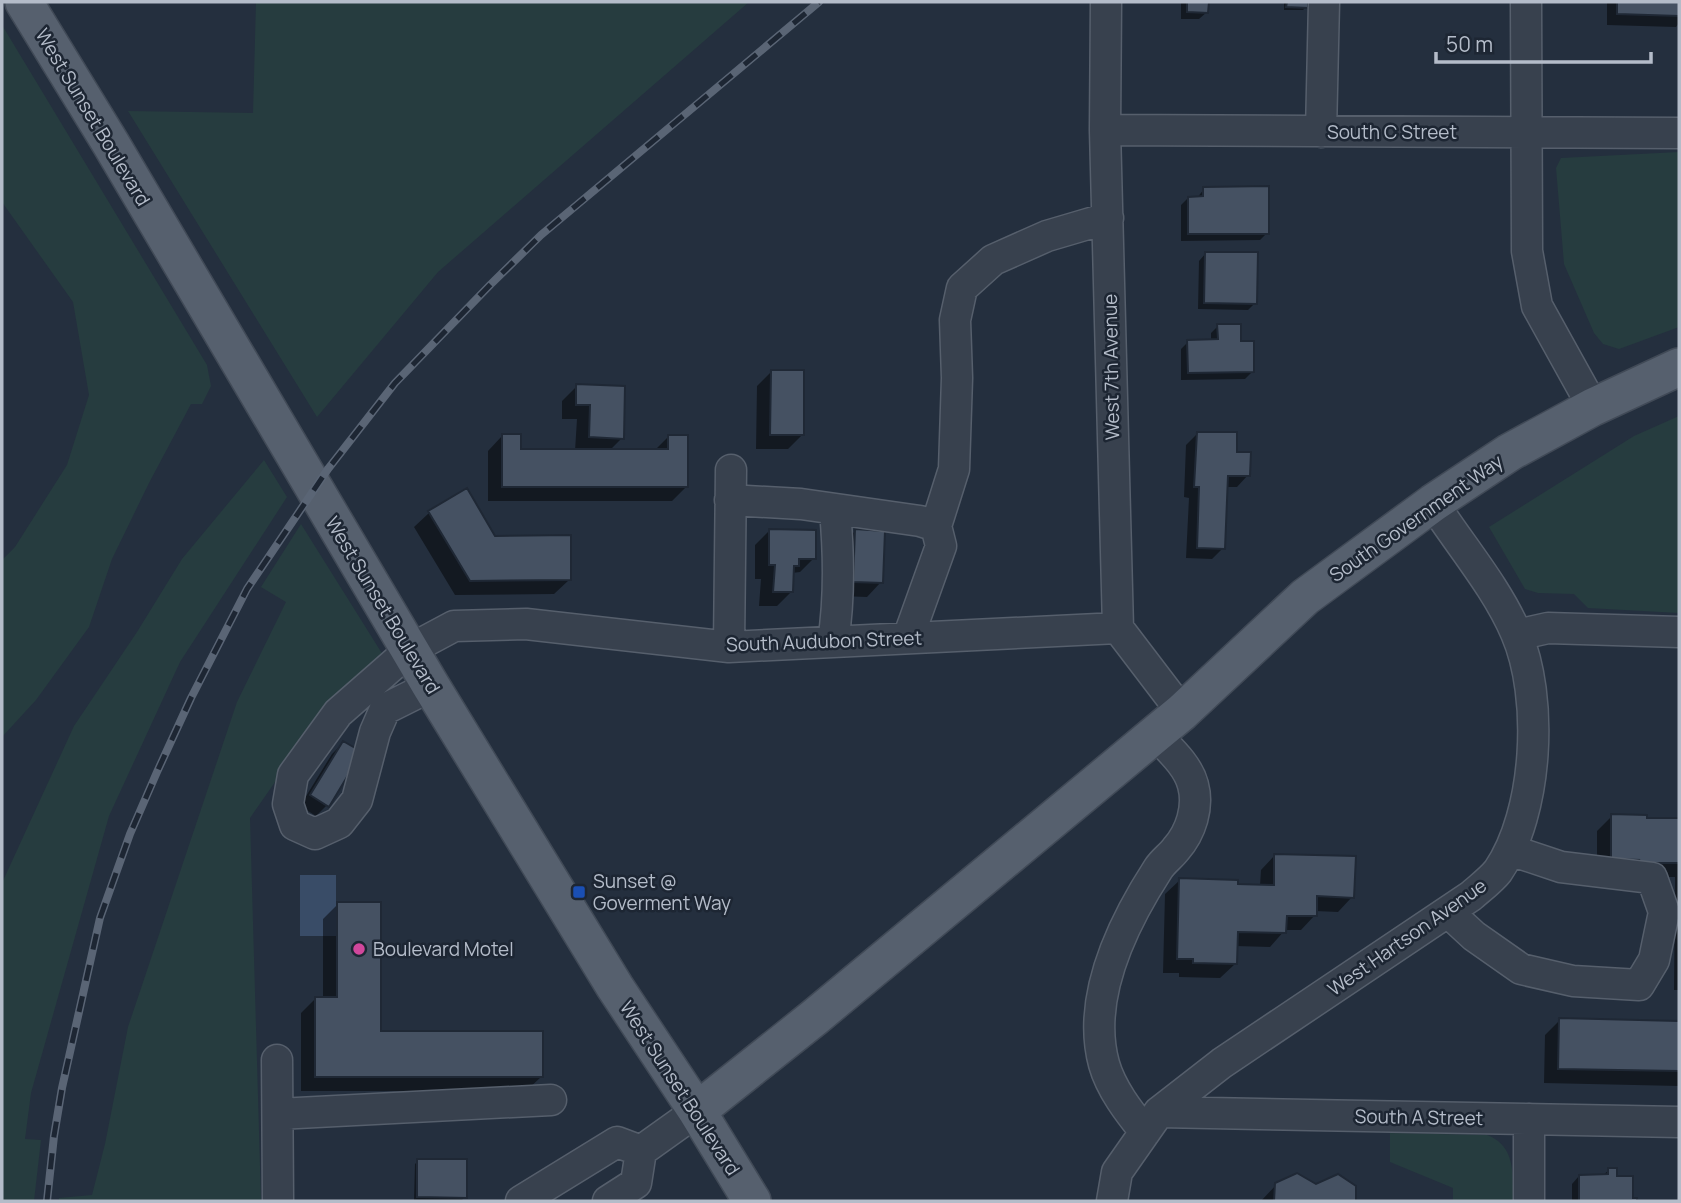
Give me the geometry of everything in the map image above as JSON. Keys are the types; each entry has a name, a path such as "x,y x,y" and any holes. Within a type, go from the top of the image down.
{"main road":[{"name":"West Sunset Boulevard","path":"24,2 111,144 431,686 615,987 697,1111 752,1201"},
{"name":"South Government Way","path":"697,1111 816,1017 1168,723 1305,597 1433,503 1510,452 1593,407 1679,367"}],"street":[{"name":"West 7th Avenue","path":"1106,2 1105,130 1118,628"},
{"path":"1321,132 1324,2"},
{"path":"1526,2 1527,251 1537,306 1593,407"},
{"name":"South C Street","path":"1105,130 1679,132"},
{"path":"908,638 941,546 936,526 954,469 956,320 962,288 993,260 1047,236 1108,218"},
{"path":"729,647 730,485 835,511 920,521 936,526"},
{"name":"West Hartson Avenue","path":"1152,1122 1222,1063 1471,896 1497,872 1510,850 1521,825 1532,763 1530,693 1524,656 1517,635 1499,600 1433,503"},
{"path":"833,642 838,611 840,562 835,511"},
{"name":"South Audubon Street","path":"431,686 385,709 375,732 357,800 339,823 315,834 295,825 288,804 293,775 338,712 411,649 454,626 526,624 729,647 1118,628"},
{"path":"1112,1201 1117,1172 1152,1122 1126,1108 1105,1066 1098,1034 1103,995 1114,954 1144,890 1160,865 1177,849 1194,814 1193,783 1179,760 1168,723 1118,628"},
{"path":"1517,635 1548,628 1679,632"},
{"path":"1448,912 1475,936 1521,969 1573,981 1639,985 1654,960 1664,912 1652,878 1561,867 1510,850"},
{"path":"277,1060 278,1201"},
{"path":"278,1114 551,1100"},
{"path":"608,1201 636,1183 641,1151 697,1111"},
{"path":"1529,1119 1529,1201"},
{"name":"South A Street","path":"1152,1122 1529,1119 1679,1122"},
{"path":"521,1201 617,1142 641,1151"}],"green space":[{"path":"256,2 749,2 438,272 317,417 128,111 253,113"},
{"path":"2,25 207,365 211,386 202,404 191,404 149,483 112,559 89,627 36,700 2,737 2,560 15,547 67,465 89,395 73,302 2,202"},
{"path":"1679,152 1679,327 1619,349 1603,344 1594,333 1564,264 1556,168 1561,158"},
{"path":"1679,416 1679,613 1588,608 1574,594 1538,593 1525,589 1489,527 1634,436"},
{"path":"264,460 287,497 180,662 109,816 31,1093 25,1139 41,1140 34,1201 2,1201 2,883 74,726 182,559"},
{"path":"301,524 383,655 323,713 250,818 261,1201 59,1201 59,1198 92,1195 128,1027 237,702 286,602 261,587"},
{"path":"1390,1133 1487,1135 1503,1146 1508,1154 1511,1162 1513,1201 1453,1201 1453,1188 1390,1162"}],"water":[{"path":"300,875 336,875 336,936 300,936"}],"building":[{"path":"1187,2 1209,2 1208,13 1187,12"},
{"path":"1287,2 1308,2 1308,8 1286,7"},
{"path":"1617,2 1679,2 1679,16 1617,14"},
{"path":"1269,186 1269,234 1188,234 1188,197 1203,196 1203,187"},
{"path":"1205,252 1258,252 1257,304 1204,303"},
{"path":"1217,324 1241,324 1241,341 1254,341 1254,372 1188,373 1187,340 1218,339"},
{"path":"771,370 804,370 804,435 770,435"},
{"path":"576,384 625,386 624,439 589,437 590,405 576,405"},
{"path":"1197,432 1237,432 1237,452 1251,452 1250,476 1228,476 1225,549 1197,548 1199,487 1194,487"},
{"path":"502,434 521,434 521,449 668,449 668,435 688,435 688,487 502,487"},
{"path":"467,488 495,536 571,535 571,580 470,581 428,511"},
{"path":"769,529 816,530 816,559 799,559 799,566 794,566 793,592 773,592 775,565 769,565"},
{"path":"855,529 885,531 883,583 853,582"},
{"path":"343,741 362,752 329,807 310,795"},
{"path":"1611,814 1679,818 1679,863 1638,863 1639,860 1611,859"},
{"path":"1274,854 1356,856 1354,898 1317,896 1317,916 1287,916 1286,933 1238,932 1237,964 1193,963 1193,959 1177,959 1179,878 1238,880 1238,884 1274,885"},
{"name":"Boulevard Motel","path":"337,902 381,902 381,1031 543,1031 543,1077 315,1077 315,997 337,997"},
{"path":"1559,1018 1679,1021 1679,1071 1558,1069"},
{"path":"417,1159 467,1159 467,1198 417,1197"},
{"path":"1608,1168 1617,1168 1617,1176 1633,1176 1633,1198 1637,1198 1637,1201 1579,1201 1579,1175 1608,1174"},
{"path":"1297,1173 1316,1184 1338,1174 1356,1186 1356,1201 1274,1201 1275,1183"}],"railway":[{"path":"47,1201 62,1088 100,918 130,834 157,772 191,698 247,589 328,469 395,383 491,284 541,235 819,2"}],"place":[{"name":"Sunset @ Goverment Way","path":"579,892"},
{"name":"Boulevard Motel","path":"359,949"}]}
